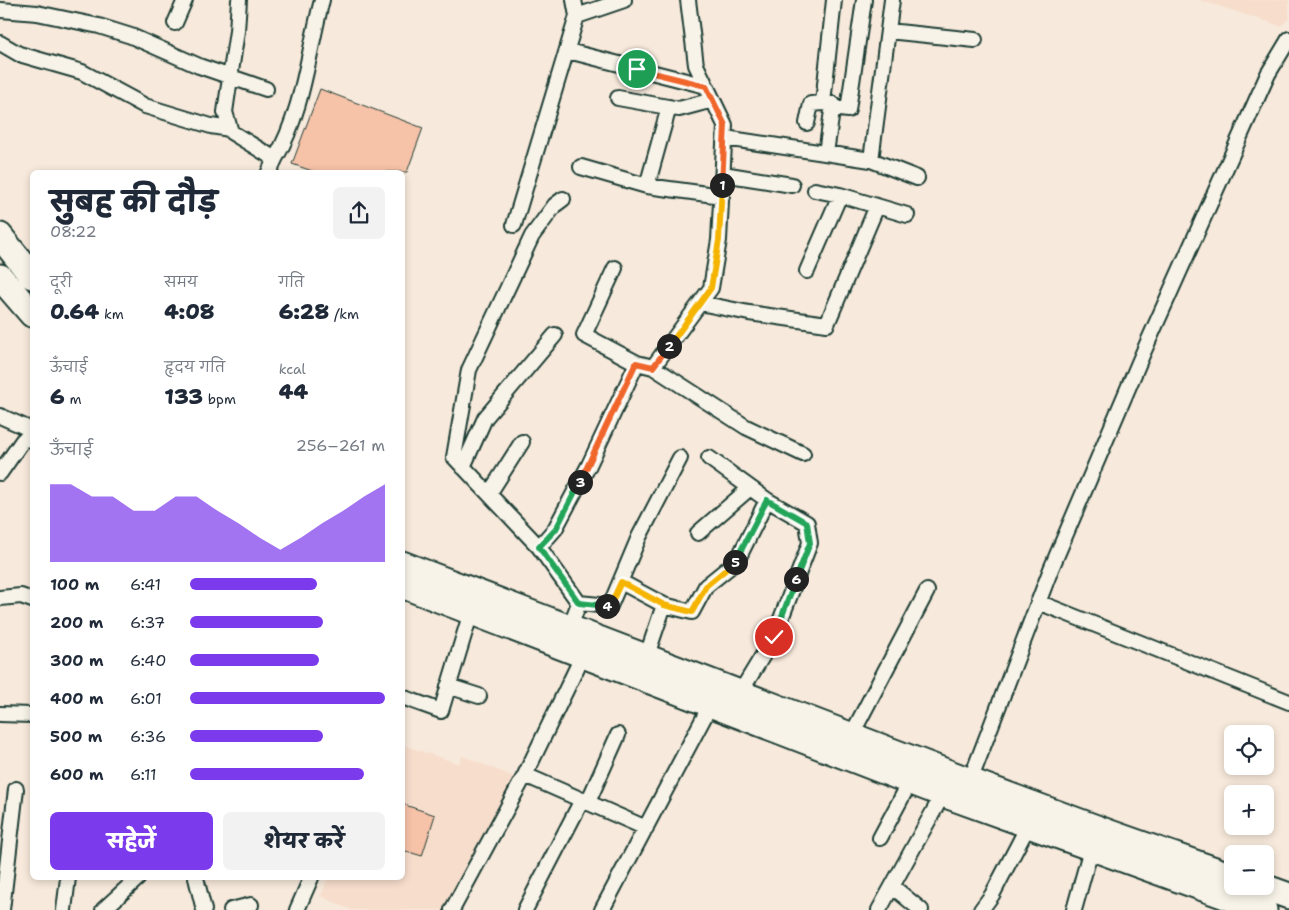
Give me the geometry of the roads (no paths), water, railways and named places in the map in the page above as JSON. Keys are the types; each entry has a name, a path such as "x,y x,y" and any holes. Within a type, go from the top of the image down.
{"highway":[{"path":"0,236 30,274"},
{"path":"0,277 30,312"},
{"path":"405,565 970,781 1224,873"},
{"path":"405,586 910,782 1264,910"},
{"path":"1274,891 1289,896"}],"street":[{"path":"175,23 185,0"},
{"path":"269,170 282,146 296,109 322,0"},
{"path":"514,225 568,51 577,16 574,0"},
{"path":"577,16 624,0"},
{"path":"653,367 711,288 719,240 725,125 696,65 688,0"},
{"path":"826,153 834,0"},
{"path":"807,123 811,104 848,110 864,0"},
{"path":"870,160 892,0"},
{"path":"237,1 237,31 225,112 231,132 275,159"},
{"path":"2,7 99,26 132,36 199,66 266,89"},
{"path":"888,31 975,40"},
{"path":"970,781 1051,569 1147,344 1268,74 1289,39"},
{"path":"0,43 19,54 82,72 145,106 211,126 230,129"},
{"path":"568,51 706,86"},
{"path":"618,98 679,109 713,100"},
{"path":"647,186 669,107"},
{"path":"725,138 870,160 917,178"},
{"path":"581,167 647,186 722,196"},
{"path":"723,174 792,185"},
{"path":"816,190 907,214"},
{"path":"807,271 840,195"},
{"path":"563,199 555,205 532,236 469,370 454,457 539,547 579,603 610,606 639,537 680,458"},
{"path":"700,303 749,313 827,324 876,206"},
{"path":"615,268 584,335 636,363 653,367 746,427 803,454"},
{"path":"463,467 485,418 555,335"},
{"path":"539,547 556,529 589,465 636,363"},
{"path":"0,416 30,429"},
{"path":"0,473 23,440 30,439"},
{"path":"489,494 522,442"},
{"path":"709,458 767,500 807,523 810,543 774,637 740,693"},
{"path":"698,533 750,488"},
{"path":"621,582 664,605 692,612 706,586 737,561 767,500"},
{"path":"851,736 927,591"},
{"path":"0,598 21,596 30,599"},
{"path":"1038,602 1289,702"},
{"path":"569,629 579,603"},
{"path":"646,658 664,605"},
{"path":"405,698 441,711 471,612"},
{"path":"452,910 525,775 583,655"},
{"path":"448,686 479,696"},
{"path":"602,910 711,704"},
{"path":"0,714 30,715"},
{"path":"525,910 585,801 618,734"},
{"path":"525,775 646,828"},
{"path":"880,838 910,782"},
{"path":"2,910 16,789"},
{"path":"879,910 943,794"},
{"path":"981,910 992,895 1028,826"},
{"path":"1074,910 1091,849"},
{"path":"64,910 68,880"},
{"path":"104,910 136,880"},
{"path":"196,880 204,910"},
{"path":"297,910 310,880"},
{"path":"893,887 918,909"},
{"path":"231,910 251,905"}]}
